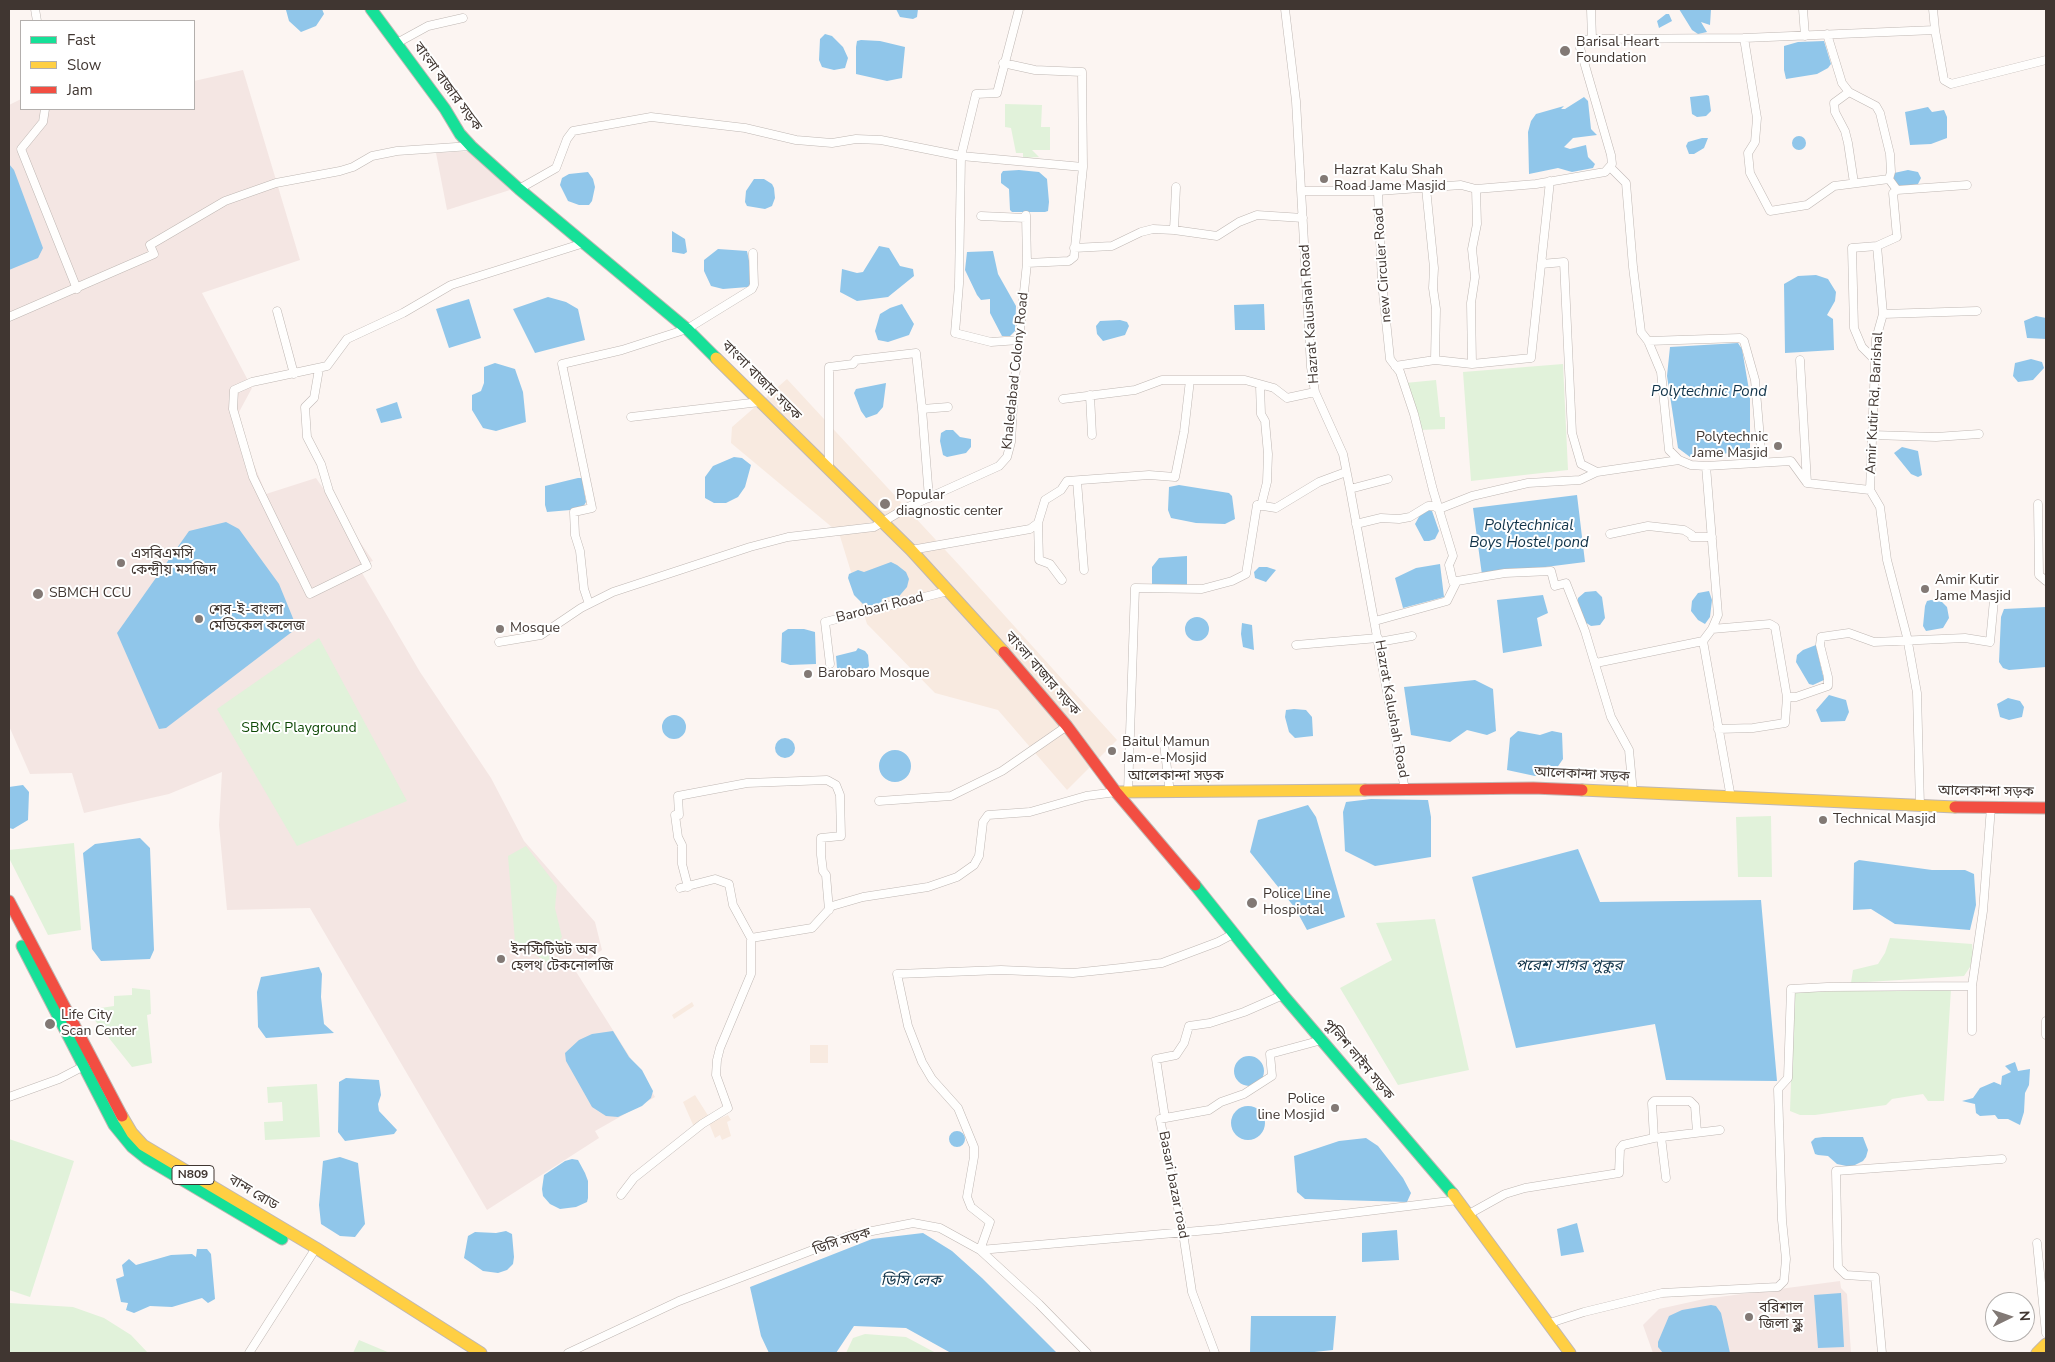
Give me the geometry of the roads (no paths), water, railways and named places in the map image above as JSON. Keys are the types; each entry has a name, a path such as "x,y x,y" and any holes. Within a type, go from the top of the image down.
{"main road":[{"name":"বাংলা বাজার সড়ক","path":"371,9 445,109 460,134 471,146 519,189 687,329 911,550 1067,726 1116,792"},
{"name":"আলেকান্দা সড়ক","path":"1116,792 1170,794 1533,788 1920,806 2046,808"},
{"name":"পুলিশ লাইন সড়ক","path":"1116,792 1235,933 1283,995 1458,1200 1550,1323 1570,1353"},
{"name":"বান্দ রোড","path":"9,901 87,1064"},
{"name":"বান্দ রোড","path":"9,921 87,1064 143,1145 480,1353"},
{"name":"বান্দ রোড","path":"314,1252 468,1353"},
{"path":"2037,1353 2046,1344"}],"street":[{"path":"1019,340 991,342 955,333 959,284 961,156 976,94 997,93 1003,63 1020,9"},
{"name":"Hazrat Kalushah Road","path":"1285,9 1296,101 1311,367 1315,392 1343,454 1379,640 1404,790"},
{"path":"1591,9 1592,39"},
{"path":"1803,9 1805,36"},
{"path":"1933,9 1934,30 1944,80 1951,84 2046,60"},
{"path":"397,43 428,26 463,18"},
{"path":"1870,490 1807,483 1791,461 1706,466 1691,465 1679,460 1669,450 1661,372 1648,341 1641,332 1626,183 1610,167 1612,164 1611,155 1580,48 1583,40 1592,39 1744,38 1934,30"},
{"path":"1827,34 1842,83 1849,92 1876,106 1880,113 1890,154 1891,172 1889,179"},
{"path":"1744,38 1758,118 1755,142 1748,153 1750,174 1770,211 1807,205 1834,186 1889,179"},
{"path":"1003,63 1035,70 1082,72 1083,167 1074,257 1069,261 1027,263"},
{"path":"1849,92 1834,103 1835,112 1845,131 1854,183"},
{"path":"45,110 43,122 21,149 77,289"},
{"path":"519,189 556,168 567,138 573,131 636,118 651,117 745,128 796,140 819,142 881,140 961,156 1083,167"},
{"path":"9,317 154,254 150,245 225,201 276,183 340,171 353,167 372,156 471,146"},
{"name":"new Circuler Road","path":"1457,581 1453,582 1449,565 1453,556 1414,414 1400,372 1390,359 1382,282 1378,191 1461,185 1476,189 1550,181 1605,172 1610,167"},
{"path":"1889,179 1897,190"},
{"path":"1395,366 1435,360 1472,364 1531,358 1550,181"},
{"path":"1875,360 1862,347 1854,328 1852,248 1877,246 1897,237 1893,193 1897,190 1966,185"},
{"path":"1174,230 1176,187"},
{"path":"1426,188 1434,268 1432,288 1436,308 1435,360"},
{"path":"1472,364 1474,277 1472,249 1477,224 1476,189"},
{"path":"1301,191 1378,191"},
{"name":"Khaledabad Colony Road","path":"499,642 541,635 589,604 613,592 750,547 788,537 874,527 881,521 999,466 1007,457 1011,442 1027,263 1026,217 981,216"},
{"path":"1074,248 1112,246 1141,232 1153,229 1217,236 1239,222 1257,216 1303,218"},
{"path":"319,369 314,398 305,407 307,436 321,464 330,491 367,566 310,594 253,477 233,409 234,390 252,382 327,366 348,339 403,313 451,285 584,244"},
{"name":"Amir Kutir Rd, Barishal","path":"1877,246 1882,314 1876,339 1870,490 1880,507 1887,560 1907,640 1917,693 1920,806"},
{"path":"589,604 584,589 574,512 592,508 562,364 622,350 687,329 752,289 754,285 753,253"},
{"path":"1541,264 1564,262 1572,433 1581,464 1597,472"},
{"path":"277,311 294,374"},
{"path":"1882,314 1977,311"},
{"path":"1648,341 1740,338 1744,341 1755,380 1762,462"},
{"path":"829,469 828,368 853,364 856,360 916,353 929,498"},
{"path":"1800,360 1807,483"},
{"path":"1063,400 1134,390 1165,380 1245,380 1260,386 1274,388 1287,398 1315,392"},
{"path":"1062,580 1050,564 1039,560 1038,523 1045,500 1061,490 1068,481 1149,475 1175,476 1184,432 1190,380"},
{"path":"1260,386 1261,414 1265,421 1268,454 1267,482 1262,506"},
{"path":"1090,395 1092,435"},
{"path":"631,418 760,402"},
{"path":"922,409 948,407"},
{"path":"1872,435 1936,437 1979,434"},
{"path":"1356,524 1381,518 1410,517 1428,506 1434,506 1439,509 1491,492 1528,483 1580,480 1597,472 1679,460"},
{"path":"1596,663 1703,641 1712,629 1718,615 1706,466"},
{"path":"1128,792 1134,588 1202,589 1232,581 1246,574 1256,505 1276,508 1319,482 1346,472"},
{"path":"1350,488 1388,479"},
{"path":"1077,481 1084,570"},
{"path":"2038,504 2039,575 2046,581"},
{"path":"911,550 1017,532 1030,529 1038,523"},
{"path":"1610,534 1630,528 1648,526 1684,530 1692,534 1692,537 1712,537"},
{"path":"1630,528 1632,537"},
{"path":"1375,621 1447,600 1457,581 1505,573 1551,571 1555,586 1566,583 1596,663 1611,717 1629,750 1633,793"},
{"name":"Barobari Road","path":"830,664 825,622 948,591"},
{"path":"1787,697 1828,686 1828,677 1820,645 1821,637 1849,633 1857,634 1869,642 1965,638 1990,642 1994,600"},
{"path":"1712,629 1770,624 1774,626 1787,697 1785,723 1752,728 1718,729"},
{"path":"1296,645 1412,636"},
{"path":"1703,641 1718,729 1726,761 1731,798"},
{"path":"879,801 952,796 1002,770 1067,726"},
{"path":"1164,744 1170,794"},
{"path":"621,1195 634,1178 702,1124 728,1108 716,1075 717,1060 720,1048 751,974 750,938 732,905 729,884 715,879 684,888 682,845 678,837 674,815 679,815 678,796 747,783 826,780 836,785 840,795 841,836 821,838 821,855 823,871 826,875 829,910"},
{"path":"750,938 812,928 832,906 863,897 935,885 969,870 978,856 983,822 988,815 1030,812 1086,796 1116,792"},
{"path":"1972,1031 1972,986 1982,911 1991,807"},
{"path":"1235,933 1218,942 1162,963 1121,968 1073,973 1000,970 897,974 908,1026 922,1062 932,1079 958,1108 974,1147 967,1197 971,1207 990,1222 980,1250 1183,1233 1458,1200"},
{"path":"1550,1323 1584,1312 1662,1293 1778,1287 1784,1281 1786,1259 1782,1220 1778,1089 1788,1078 1791,989 1972,986"},
{"path":"1165,1118 1156,1059 1176,1055 1184,1043 1189,1026 1210,1023 1244,1012 1283,995"},
{"path":"2046,1021 2046,1035"},
{"name":"Basari bazar road","path":"1215,1353 1192,1292 1183,1233 1160,1119 1209,1110 1221,1102 1244,1094 1272,1076 1270,1054 1322,1040"},
{"path":"9,1097 59,1079 87,1064"},
{"path":"1666,1178 1652,1103 1690,1101 1695,1106 1697,1132"},
{"path":"1469,1214 1505,1194 1525,1188 1619,1173 1620,1146 1657,1137 1720,1130"},
{"path":"1882,1353 1875,1277 1846,1275 1838,1268 1836,1171 2002,1159"},
{"name":"ডিসি সড়ক","path":"568,1353 679,1301 852,1235 913,1223 940,1228 980,1250 1040,1304 1087,1353"},
{"path":"2037,1243 2046,1333"},
{"path":"248,1353 314,1252"}],"water":[{"path":"322,9 324,14 316,26 301,32 289,21 286,10"},
{"path":"896,9 918,9 917,17 913,19 900,17"},
{"path":"1679,9 1711,9 1710,25 1701,22 1707,32 1698,34 1692,30"},
{"path":"1666,14 1669,14 1672,21 1659,28 1657,21"},
{"path":"825,34 832,36 843,47 848,58 845,68 834,70 822,67 819,60 820,39"},
{"path":"857,41 880,41 905,47 902,78 887,81 856,74 856,47"},
{"path":"1824,41 1831,64 1828,68 1817,74 1786,79 1784,46 1798,42"},
{"path":"1709,96 1711,111 1706,116 1697,117 1692,114 1690,97"},
{"path":"1584,97 1588,101 1591,129 1597,135 1573,138 1564,147 1570,149 1586,145 1588,157 1595,164 1593,168 1572,172 1558,168 1529,174 1528,132 1531,121 1536,114 1564,106 1561,109 1565,109"},
{"path":"1928,107 1932,112 1944,110 1947,117 1947,138 1931,144 1910,145 1905,112"},
{"path":"1799,136 1804,138 1806,143 1804,148 1799,150 1794,148 1792,143 1794,138"},
{"path":"1708,138 1704,148 1694,154 1689,154 1686,146 1688,142"},
{"path":"9,164 14,170 43,248 38,258 9,270"},
{"path":"1908,170 1918,172 1921,178 1917,186 1901,189 1894,181 1894,173"},
{"path":"1003,171 1039,172 1047,179 1048,211 1012,212 1010,210 1009,189 1001,183 1001,174"},
{"path":"588,172 593,179 595,187 592,201 589,205 579,205 568,201 560,185 562,178 569,174"},
{"path":"754,179 764,179 772,184 775,198 772,206 765,209 747,206 745,202 746,191"},
{"path":"672,231 685,239 687,252 684,254 672,252"},
{"path":"879,246 889,248 900,266 913,269 914,276 888,297 857,301 840,292 842,269 857,273 863,272"},
{"path":"718,249 747,251 753,280 748,287 723,289 711,286 704,271 704,260"},
{"path":"993,251 998,274 1016,306 1015,331 1010,336 1002,336 990,313 990,299 981,300 965,270 967,252"},
{"path":"1816,275 1828,279 1836,292 1835,301 1827,315 1833,319 1834,350 1785,353 1784,284 1798,276"},
{"path":"548,297 566,302 578,309 585,340 535,353 513,309"},
{"path":"469,299 481,338 449,348 436,309"},
{"path":"902,304 914,324 909,335 888,342 878,340 875,331 880,314"},
{"path":"1264,304 1265,330 1235,330 1234,305"},
{"path":"2036,316 2046,318 2046,339 2027,338 2024,321"},
{"path":"1120,320 1127,322 1129,326 1125,335 1103,341 1097,334 1096,326 1100,321"},
{"name":"Polytechnic Pond","path":"1738,343 1742,349 1750,396 1750,451 1690,457 1678,448 1667,376 1670,347"},
{"path":"2031,359 2042,362 2044,368 2033,380 2018,382 2013,376 2015,363"},
{"path":"495,363 515,369 523,392 526,422 496,431 483,428 472,410 472,395 481,391 484,383 484,367"},
{"path":"886,383 883,407 877,414 866,418 854,393 856,389"},
{"path":"397,402 402,418 381,423 376,409"},
{"path":"946,430 953,430 960,437 971,439 971,447 966,453 947,457 943,455 940,441 941,433"},
{"path":"1902,447 1918,451 1922,475 1918,477 1911,474 1894,453"},
{"path":"734,457 742,458 751,465 745,487 738,497 726,503 714,503 705,498 705,477 713,466"},
{"path":"582,478 586,502 582,509 547,512 545,486"},
{"path":"1179,485 1229,493 1232,496 1235,519 1225,524 1196,523 1171,518 1168,510 1169,487"},
{"name":"Polytechnical Boys Hostel pond","path":"1577,495 1585,562 1482,575 1473,508"},
{"path":"1427,510 1432,511 1439,531 1435,539 1424,541 1415,524 1421,513"},
{"path":"226,522 239,529 279,584 297,628 166,728 159,729 117,633 189,531"},
{"path":"1187,556 1187,585 1152,585 1152,567 1159,558"},
{"path":"891,562 906,572 909,579 907,587 895,601 892,596 882,599 881,604 865,606 854,595 848,578 849,574 858,570 864,572"},
{"path":"1440,564 1444,597 1403,608 1395,578 1416,568"},
{"path":"1259,567 1276,570 1266,582 1255,578 1254,572"},
{"path":"1596,591 1602,597 1605,618 1600,625 1591,626 1585,622 1577,605 1578,598 1585,592"},
{"path":"1709,591 1712,600 1710,617 1705,624 1698,620 1691,611 1692,601 1698,593"},
{"path":"1543,595 1548,613 1537,618 1542,646 1503,653 1497,600"},
{"path":"1927,601 1942,602 1947,607 1949,618 1943,628 1926,631 1923,626 1925,606"},
{"path":"2046,607 2046,667 2009,670 2003,668 1999,662 2001,617 2004,609"},
{"path":"1197,617 1205,621 1209,629 1205,637 1197,641 1189,637 1185,629 1189,621"},
{"path":"1242,623 1252,625 1254,650 1243,647"},
{"path":"788,629 804,629 815,632 816,664 790,665 781,662 782,633"},
{"path":"1816,645 1824,680 1813,685 1809,684 1796,662 1797,655 1803,650"},
{"path":"858,648 865,651 868,655 869,666 865,672 861,674 840,671 837,668 836,656 856,651"},
{"path":"1475,680 1493,689 1496,731 1487,735 1467,730 1450,742 1411,735 1404,687"},
{"path":"1829,695 1846,700 1849,712 1845,721 1821,722 1816,710"},
{"path":"2008,698 2020,701 2024,707 2022,717 2009,720 2000,717 1997,704"},
{"path":"1286,710 1306,710 1312,717 1313,736 1295,738 1289,732 1285,717"},
{"path":"674,715 683,718 686,727 683,736 674,739 665,736 662,727 665,718"},
{"path":"1518,731 1540,735 1552,731 1562,733 1563,759 1552,775 1535,776 1507,770 1510,738"},
{"path":"785,738 792,741 795,748 792,755 785,758 778,755 775,748 778,741"},
{"path":"895,750 901,751 906,755 910,760 910,772 906,777 901,781 895,782 889,781 884,777 880,772 879,766 880,760 884,755 889,751"},
{"path":"23,785 29,792 28,820 13,829 9,828 9,787"},
{"path":"1371,799 1428,800 1431,817 1431,857 1375,866 1345,851 1343,812 1346,802"},
{"path":"1308,805 1316,817 1345,917 1307,930 1295,908 1250,852 1258,820"},
{"path":"140,838 150,848 154,950 150,959 101,961 92,949 83,853 95,844"},
{"name":"পরেশ সাগর পুকুর","path":"1578,849 1600,902 1761,900 1777,1081 1666,1080 1655,1024 1516,1048 1472,877"},
{"path":"1859,860 1932,870 1965,870 1974,874 1976,905 1970,930 1895,924 1871,909 1853,910 1854,863"},
{"path":"319,967 322,974 321,997 324,1024 334,1033 266,1038 258,1027 257,992 261,977"},
{"path":"613,1031 629,1057 642,1070 653,1091 651,1098 642,1106 618,1117 606,1116 592,1107 566,1061 565,1053 579,1040 592,1034"},
{"path":"1249,1056 1260,1060 1264,1071 1260,1082 1249,1086 1238,1082 1234,1071 1238,1060"},
{"path":"2015,1062 2018,1071 2030,1069 2029,1085 2025,1093 2024,1112 2020,1125 2008,1119 1998,1119 1995,1115 1980,1116 1976,1113 1975,1104 1962,1101 1973,1098 1980,1088 1994,1082 2001,1085 2002,1076 2011,1072 2005,1066"},
{"path":"346,1078 379,1080 381,1095 378,1104 379,1111 397,1130 394,1134 345,1141 338,1132 339,1082"},
{"path":"1248,1106 1255,1107 1260,1111 1264,1116 1264,1130 1260,1135 1255,1139 1248,1140 1241,1139 1236,1135 1232,1130 1231,1123 1232,1116 1236,1111 1241,1107"},
{"path":"957,1131 963,1133 965,1139 963,1145 957,1147 951,1145 949,1139 951,1133"},
{"path":"1863,1137 1868,1150 1866,1157 1863,1161 1851,1167 1837,1164 1828,1156 1815,1154 1811,1142 1815,1138"},
{"path":"1366,1138 1378,1146 1403,1178 1411,1193 1407,1202 1305,1199 1297,1192 1294,1156 1339,1141"},
{"path":"340,1157 358,1163 365,1224 355,1237 340,1236 321,1224 319,1205 323,1161"},
{"path":"578,1160 585,1173 588,1181 588,1198 587,1202 576,1207 560,1209 550,1204 543,1196 544,1175 565,1161"},
{"path":"1577,1223 1584,1252 1561,1256 1557,1229"},
{"path":"1397,1230 1399,1260 1362,1262 1362,1233"},
{"path":"506,1231 512,1234 514,1257 513,1264 507,1270 498,1273 483,1271 464,1258 468,1236 475,1232 496,1233"},
{"name":"ডিসি লেক","path":"923,1233 952,1251 982,1278 1057,1353 951,1353 906,1328 854,1326 836,1353 769,1353 761,1336 750,1287 872,1239"},
{"path":"197,1249 207,1249 211,1254 215,1299 208,1303 202,1298 172,1307 150,1306 134,1313 126,1310 128,1303 121,1302 116,1279 124,1276 122,1265 129,1259 136,1265 171,1255 192,1254 196,1257"},
{"path":"1841,1293 1844,1347 1818,1348 1814,1295"},
{"path":"1711,1305 1716,1306 1721,1313 1730,1353 1663,1353 1658,1347 1658,1342 1669,1316 1682,1310"},
{"path":"1251,1316 1336,1316 1333,1350 1305,1353 1250,1353"}],"place":[{"name":"Barisal Heart Foundation","path":"1565,51"},
{"name":"Hazrat Kalu Shah Road Jame Masjid","path":"1324,179"},
{"name":"Polytechnic Jame Masjid","path":"1778,446"},
{"name":"Popular diagnostic center","path":"885,504"},
{"name":"এসবিএমসি কেন্দ্রীয় মসজিদ","path":"121,563"},
{"name":"Amir Kutir Jame Masjid","path":"1925,589"},
{"name":"SBMCH CCU","path":"38,594"},
{"name":"শের-ই-বাংলা মেডিকেল কলেজ","path":"199,619"},
{"name":"Mosque","path":"500,629"},
{"name":"Barobaro Mosque","path":"808,674"},
{"name":"Baitul Mamun Jam-e-Mosjid","path":"1112,751"},
{"name":"Technical Masjid","path":"1823,820"},
{"name":"Police Line Hospiotal","path":"1252,903"},
{"name":"ইনস্টিটিউট অব হেলথ টেকনোলজি","path":"501,959"},
{"name":"Life City Scan Center","path":"50,1024"},
{"name":"Police line Mosjid","path":"1335,1108"},
{"name":"বরিশাল জিলা স্কুল","path":"1749,1317"}],"park label":[{"name":"SBMC Playground","path":"299,729"}]}
